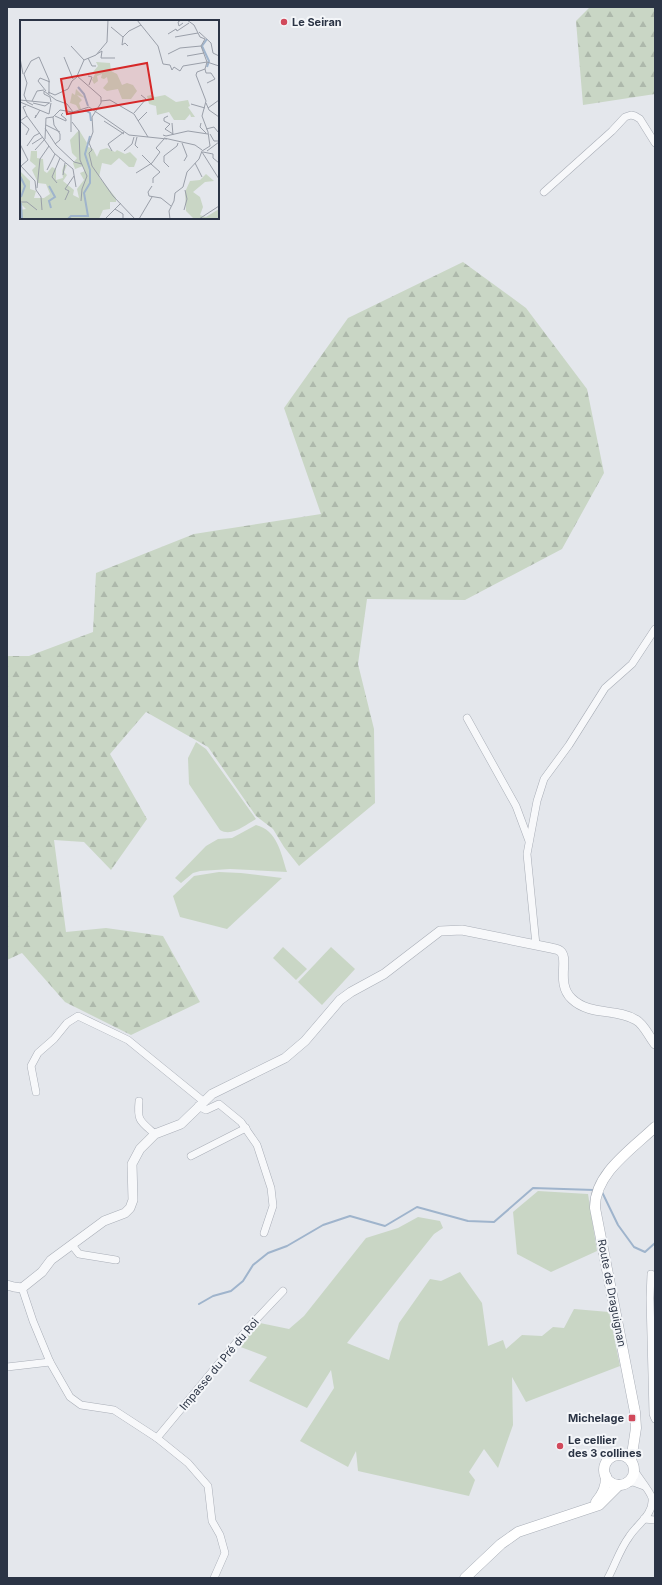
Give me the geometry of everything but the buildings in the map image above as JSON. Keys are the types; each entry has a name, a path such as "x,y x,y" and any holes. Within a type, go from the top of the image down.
{"main road":[{"name":"Route de Draguignan","path":"632,1465 636,1420 595,1208 596,1191 611,1169 655,1127"},
{"name":"Route de Draguignan","path":"617,1455 625,1448 631,1429 632,1398"},
{"path":"465,1578 501,1544 518,1532 584,1511 598,1505 632,1477 632,1465 625,1456 617,1455 612,1457 606,1464 604,1472 611,1482 623,1484"},
{"path":"584,1511 601,1496 604,1489 606,1476"}],"street":[{"path":"544,192 612,131 625,117 631,115 640,119 655,143"},
{"path":"536,945 528,854 537,801 544,779 569,745 605,688 632,664 655,629"},
{"path":"467,718 516,806 530,842"},
{"path":"7,1285 22,1288 42,1272 51,1260 104,1221 125,1213 130,1208 133,1200 134,1188 132,1164 140,1148 155,1134 181,1124 201,1104 223,1088 273,1065 284,1058 305,1041 340,1000 351,992 384,974 440,931 462,930 561,951 564,955 563,984 566,992 572,999 590,1009 618,1013 637,1020 655,1044"},
{"path":"36,1092 31,1066 38,1053 54,1039 67,1023 78,1016 128,1040 206,1110 219,1104 246,1128 257,1145 271,1188 273,1206 264,1233"},
{"path":"139,1101 137,1116 141,1122 155,1134"},
{"path":"191,1156 246,1128"},
{"path":"72,1245 79,1254 116,1260"},
{"path":"651,1274 650,1298 653,1414 655,1419"},
{"path":"22,1288 33,1321 50,1362 70,1397 75,1402 82,1405 114,1410 157,1438 188,1463 208,1486 212,1521 220,1535 225,1553 214,1578"},
{"name":"Impasse du Pré du Roi","path":"157,1438 250,1326 283,1291"},
{"path":"7,1367 50,1362"},
{"path":"608,1578 629,1537 648,1515 652,1504 650,1490 632,1465"},
{"path":"623,1484 638,1483 650,1490"},
{"path":"644,1518 655,1520"}],"green space":[{"path":"590,7 655,7 655,94 583,105 576,21"},
{"path":"463,262 526,308 587,389 604,473 562,549 465,600 367,599 358,664 374,729 375,803 299,866 284,847 273,829 256,816 208,747 146,712 110,754 147,819 111,870 84,842 54,840 66,932 106,928 163,936 200,1002 131,1035 65,1002 22,953 7,960 7,656 29,656 93,632 96,573 194,534 321,514 284,408 348,318"},
{"path":"196,742 206,749 256,819 234,831 225,832 220,830 189,784 188,758"},
{"path":"256,825 269,832 277,843 287,872 230,869 200,871 193,873 181,883 175,878 206,846 218,839 232,838"},
{"path":"219,872 282,878 227,929 180,917 173,896 194,876"},
{"path":"283,947 307,969 296,980 273,958"},
{"path":"331,947 355,969 322,1005 298,982"},
{"path":"538,1191 588,1194 597,1251 551,1272 517,1254 513,1212"},
{"path":"418,1217 440,1221 443,1228 434,1234 347,1343 389,1360 399,1323 430,1279 441,1281 460,1272 482,1303 488,1346 503,1340 506,1349 522,1335 542,1336 553,1327 564,1328 574,1309 609,1312 620,1366 526,1402 512,1377 513,1425 498,1468 484,1449 469,1472 475,1480 469,1496 358,1471 356,1451 348,1467 300,1441 334,1388 331,1370 307,1408 249,1381 267,1357 238,1346 260,1323 289,1329 304,1316 366,1238 398,1228"}],"waterway":[{"path":"199,1304 213,1296 231,1291 243,1281 253,1265 268,1253 287,1246 323,1225 350,1216 385,1226 417,1207 468,1221 494,1222 533,1188 594,1190"},
{"path":"602,1192 618,1225 634,1247 645,1252 655,1243"}],"place":[{"name":"Le Seiran","path":"284,22"},
{"name":"Michelage","path":"632,1418"},
{"name":"Le cellier des 3 collines","path":"560,1446"}]}
